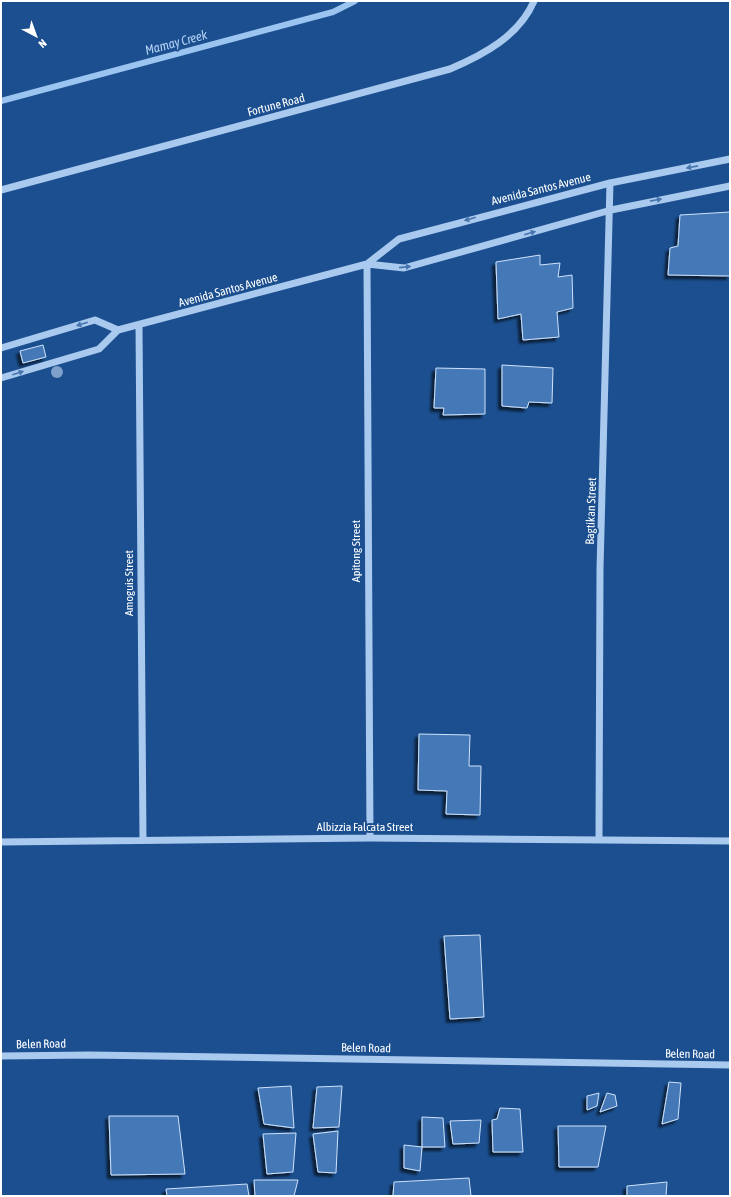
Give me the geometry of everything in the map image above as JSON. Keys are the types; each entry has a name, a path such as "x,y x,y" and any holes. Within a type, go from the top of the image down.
{"street":[{"name":"Fortune Road","path":"1,190 450,69 477,58 496,45 516,28 530,10 534,1"},
{"name":"Avenida Santos Avenue","path":"367,264 399,239 610,183 730,159"},
{"name":"Bagtikan Street","path":"599,840 600,569 611,210 610,183"},
{"name":"Avenida Santos Avenue","path":"118,330 367,264 404,268 611,210 730,186"},
{"name":"Apitong Street","path":"367,264 370,838"},
{"path":"1,348 95,320 118,330 99,350 1,378"},
{"name":"Amoguis Street","path":"139,325 143,840"},
{"name":"Albizzia Falcata Street","path":"1,842 370,838 730,841"},
{"name":"Belen Road","path":"1,1056 90,1055 730,1066"}],"building":[{"path":"730,212 730,276 668,275 670,248 678,246 680,215"},
{"path":"540,255 540,265 560,263 558,277 572,275 573,308 557,312 559,337 523,340 521,314 498,319 496,262"},
{"path":"43,345 46,357 23,363 20,351"},
{"path":"502,365 553,368 552,403 529,402 527,408 502,406"},
{"path":"436,368 485,369 485,414 443,415 444,408 434,408"},
{"path":"419,734 470,735 469,766 481,766 480,815 446,814 447,791 418,790"},
{"path":"480,935 484,1017 450,1019 444,936"},
{"path":"669,1082 681,1083 678,1119 662,1124"},
{"path":"291,1086 294,1128 264,1124 258,1088"},
{"path":"342,1086 339,1127 313,1128 317,1087"},
{"path":"599,1093 597,1106 587,1110 587,1096"},
{"path":"607,1093 615,1095 617,1106 600,1112"},
{"path":"500,1108 520,1109 523,1152 493,1152 492,1120 497,1119"},
{"path":"109,1116 178,1116 185,1174 111,1175"},
{"path":"422,1117 443,1118 445,1147 422,1147"},
{"path":"481,1120 479,1143 453,1144 450,1121"},
{"path":"558,1126 606,1126 598,1167 559,1167"},
{"path":"338,1131 336,1173 318,1172 313,1134"},
{"path":"296,1133 293,1172 267,1174 263,1134"},
{"path":"404,1145 422,1147 420,1171 404,1168"},
{"path":"469,1178 471,1196 393,1196 394,1182"},
{"path":"254,1180 298,1180 294,1196 255,1196"},
{"path":"667,1182 666,1196 627,1196 627,1186"},
{"path":"247,1184 249,1196 167,1196 166,1189"}],"waterway":[{"name":"Mamay Creek","path":"1,101 333,12 355,1"}]}
